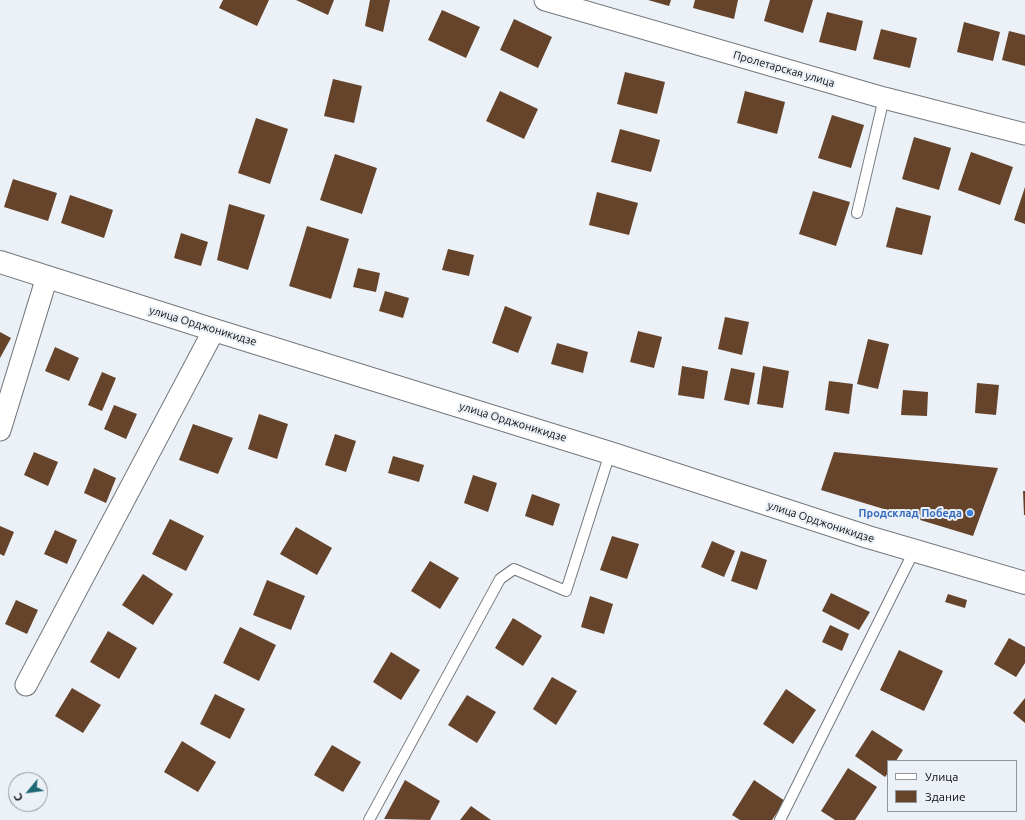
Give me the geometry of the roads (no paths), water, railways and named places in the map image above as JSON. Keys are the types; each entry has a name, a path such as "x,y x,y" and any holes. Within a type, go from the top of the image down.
{"street":[{"name":"Пролетарская улица","path":"545,0 884,98 1025,134"},
{"name":"улица Орджоникидзе","path":"0,262 610,453 868,538 1025,583"},
{"path":"0,430 47,277"},
{"path":"26,685 214,330"}],"lane":[{"path":"857,213 884,98"},
{"path":"369,820 500,579 514,569 566,591 610,453"},
{"path":"780,820 914,551"}],"place":[{"name":"Продсклад Победа","path":"970,513"}]}
